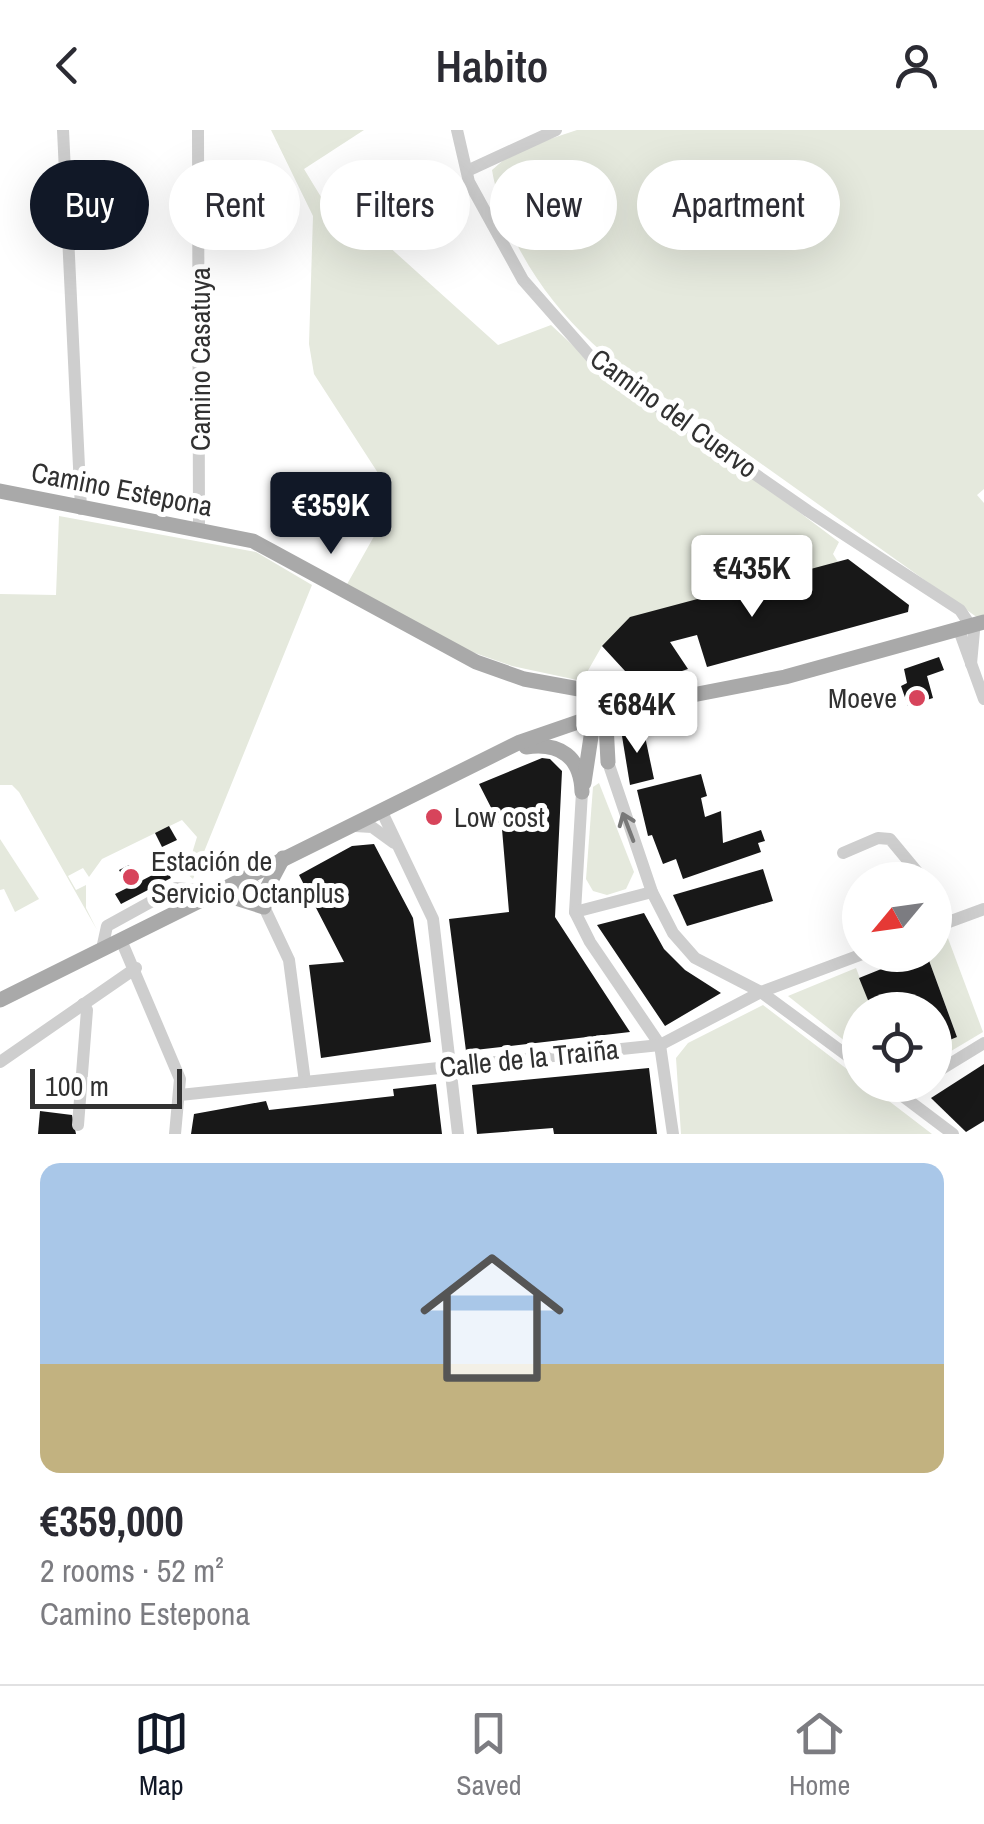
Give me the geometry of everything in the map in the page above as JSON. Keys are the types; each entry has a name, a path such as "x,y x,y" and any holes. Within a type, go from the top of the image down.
{"main road":[{"name":"Camino Estepona","path":"0,491 253,542 476,662 524,678 590,691 604,700 599,716"},
{"path":"0,1000 484,760 599,716 785,678 972,626"},
{"path":"582,792 599,716"},
{"path":"599,716 606,724 608,765"},
{"path":"484,760 519,749 556,747 578,766 582,792"},
{"path":"588,762 600,756 608,765"},
{"path":"217,892 264,907 266,890 283,858"}],"street":[{"path":"63,130 81,509"},
{"name":"Camino Casatuya","path":"198,130 198,528"},
{"name":"Camino del Cuervo","path":"457,130 464,160"},
{"path":"470,170 556,130"},
{"name":"Camino del Cuervo","path":"470,177 524,280 597,364 808,511 960,610 972,626"},
{"path":"972,626 971,664 984,698"},
{"path":"608,765 652,892 672,933 695,958 761,992 842,1051"},
{"path":"582,792 575,912 590,942 660,1045 673,1134"},
{"path":"400,847 396,820 405,798"},
{"path":"381,810 433,919 458,1134"},
{"path":"348,826 372,827 400,847"},
{"path":"843,852 878,838 890,838 909,862"},
{"path":"249,875 289,960 305,1082"},
{"path":"102,949 107,926 176,888 217,892"},
{"path":"575,912 652,892"},
{"path":"166,893 177,912"},
{"path":"952,921 984,909"},
{"path":"116,920 180,1080 175,1134"},
{"name":"Calle de la Traiña","path":"180,1095 660,1045 761,992 842,962"},
{"path":"0,1062 136,968"},
{"path":"78,1125 87,1010 83,1004"},
{"path":"952,1063 984,1043"},
{"path":"911,1102 954,1134"}],"shaded area":[{"path":"271,130 364,130 304,169 320,195 320,250 393,250 498,345 551,325 625,394 676,420 839,542 833,554 838,562 602,646 582,681 512,666 472,652 346,586 377,531 378,473 314,374 309,344 313,216 300,189 300,160 286,160"},
{"path":"577,130 984,130 984,489 977,495 984,503 984,615 978,618 650,388 588,339 560,310 521,250 617,250 617,160 504,160 514,151"},
{"path":"59,516 256,552 312,585 193,879 186,873 197,837 182,820 102,859 89,877 83,868 68,876 76,890 86,885 86,908 97,930 19,792 12,785 0,785 0,594 56,595"},
{"path":"599,783 634,872 626,889 607,895 593,891 586,879 593,787"},
{"path":"0,839 39,899 15,912 4,889 0,890"},
{"path":"952,949 983,1032 952,1050 952,1039 957,1037 952,1023 952,992 941,992 933,972 952,972"},
{"path":"846,972 858,972 865,992 842,992 842,1039 788,996"},
{"path":"763,1005 842,1065 842,1102 890,1102 932,1134 681,1134 676,1058 688,1043"}],"building":[{"path":"848,559 909,605 908,612 707,667 697,635 670,642 688,669 661,678 666,682 649,697 602,646 630,617"},
{"path":"939,657 944,670 927,676 933,698 908,706 901,686 907,683 904,669"},
{"path":"643,727 654,779 630,785 622,736 628,729"},
{"path":"542,758 550,759 562,771 555,917 630,1032 466,1051 449,919 509,912 502,829 479,784"},
{"path":"701,774 707,796 701,798 705,817 721,811 723,843 761,830 765,841 758,843 761,852 683,879 676,859 663,864 652,835 648,836 637,790"},
{"path":"169,826 177,840 162,847 155,833"},
{"path":"374,844 413,918 431,1042 321,1058 309,965 344,962 299,875 352,846"},
{"path":"129,865 139,882 166,868 171,878 121,904 115,894 129,887 119,870"},
{"path":"763,869 773,901 687,926 673,895"},
{"path":"644,913 664,949 685,970 721,993 665,1026 597,925"},
{"path":"874,972 933,972 941,992 865,992 859,978"},
{"path":"984,1064 984,1121 966,1132 935,1102 952,1102 952,1085"},
{"path":"649,1068 657,1134 554,1134 553,1128 477,1134 472,1085"},
{"path":"436,1084 442,1134 191,1134 194,1114 266,1101 269,1110 394,1096 393,1089"},
{"path":"40,1111 72,1115 76,1134 38,1134"}],"place":[{"name":"Moeve","path":"917,698"},
{"name":"Low cost","path":"434,817"},
{"name":"Estación de Servicio Octanplus","path":"131,877"}]}
